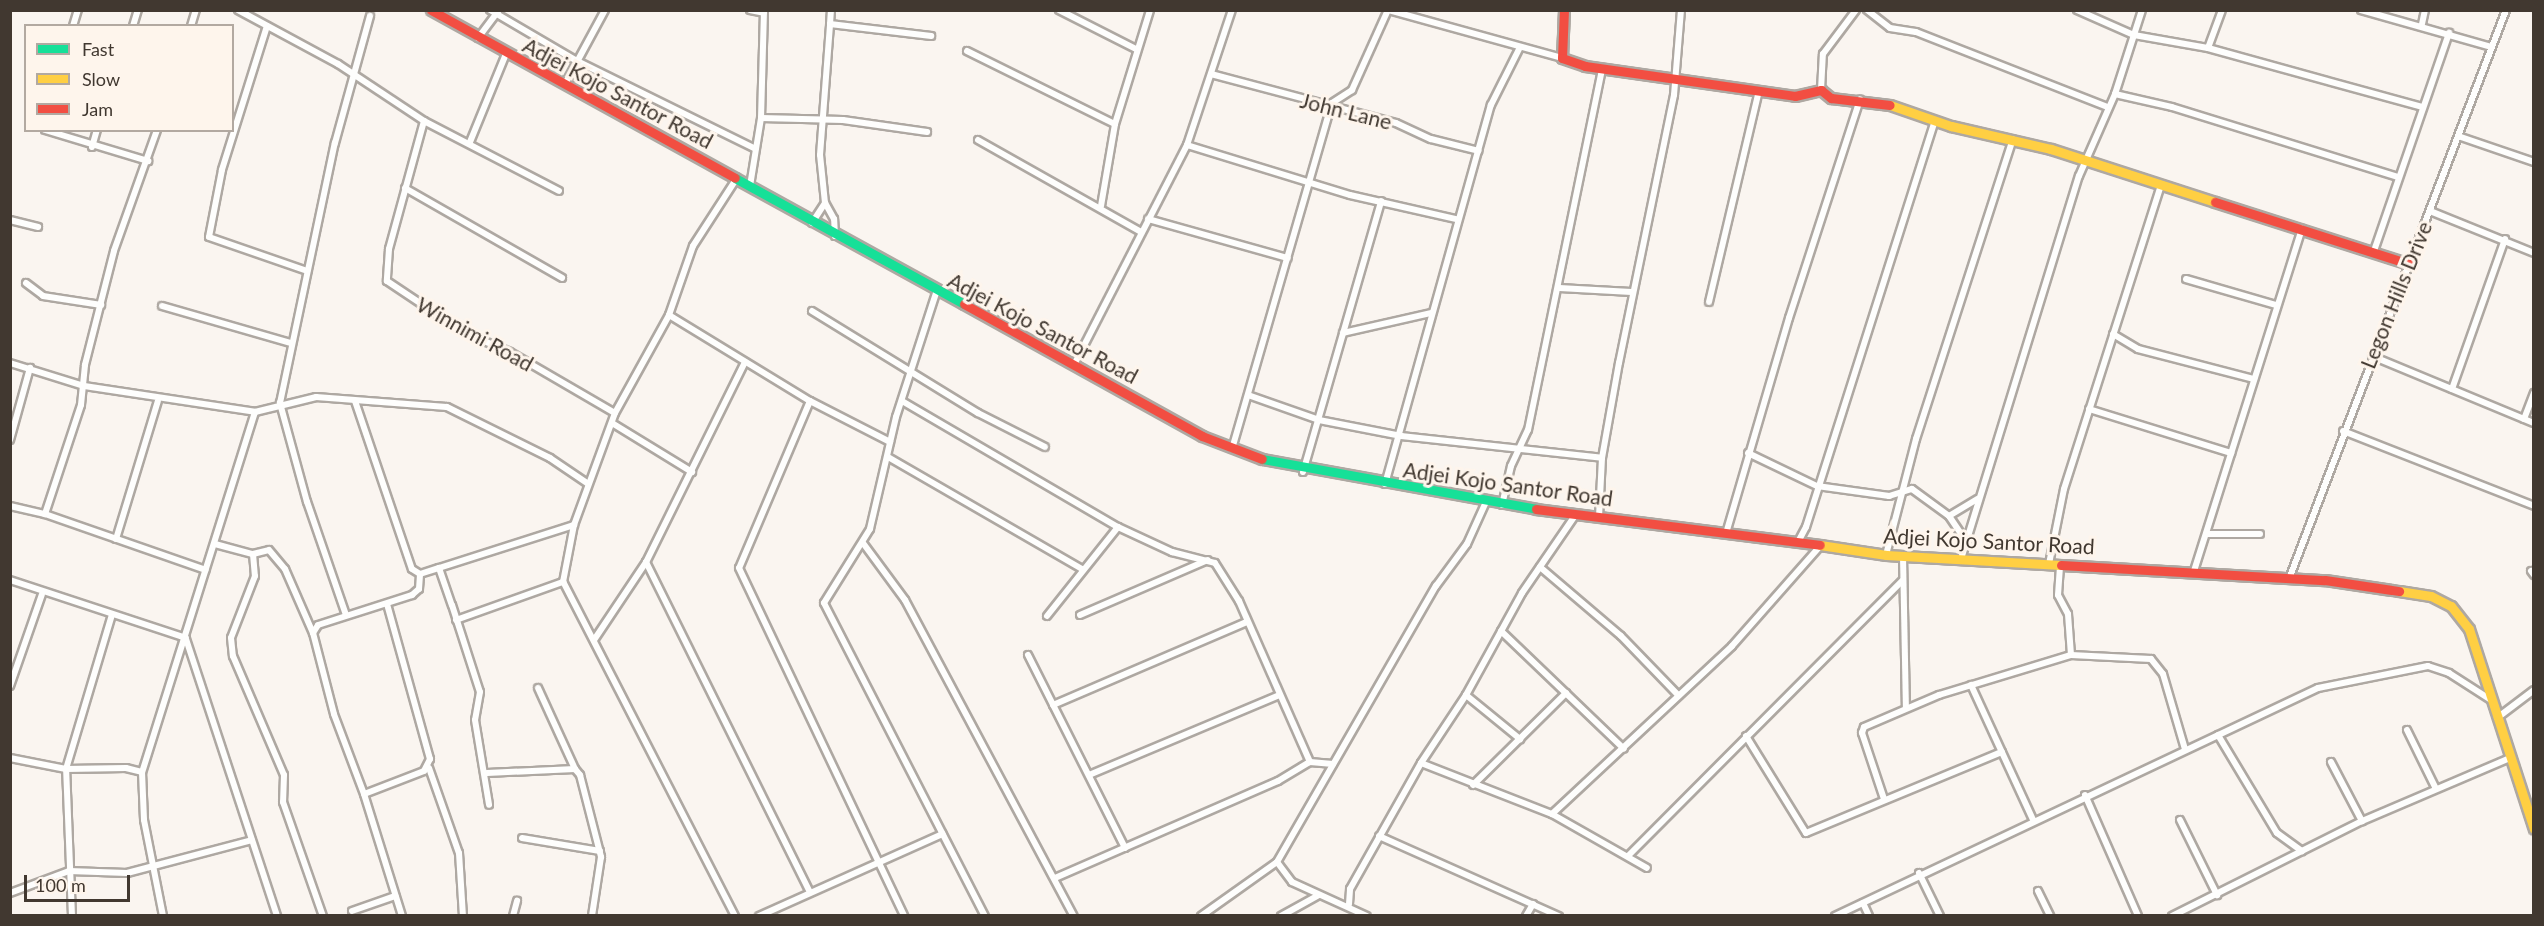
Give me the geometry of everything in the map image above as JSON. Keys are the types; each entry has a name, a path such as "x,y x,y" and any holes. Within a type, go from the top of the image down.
{"street":[{"path":"238,10 424,121 470,142 559,191"},
{"name":"Adjei Kojo Santor Road","path":"431,10 478,39 566,84 737,178 835,236 1232,449 1303,473 1385,484 1502,505 1727,530 1886,555 2194,571 2289,580 2368,584 2442,601 2461,615 2469,629 2534,829"},
{"path":"490,10 498,12 577,61 756,149"},
{"path":"566,84 605,10"},
{"path":"750,10 764,12 761,118 750,186"},
{"path":"831,10 822,119 825,203 834,219 835,236"},
{"path":"1059,10 1136,48"},
{"path":"1101,206 1115,124 1136,48 1150,10"},
{"path":"1074,365 1187,145 1232,10"},
{"path":"1232,449 1311,184 1330,108 1352,90 1388,10 1519,49 1562,58 1602,70 1795,96 1821,90"},
{"path":"1562,58 1564,10"},
{"path":"1599,517 1602,458 1633,292 1663,160 1675,79 1681,10"},
{"path":"1821,90 1823,54 1856,10"},
{"path":"1867,10 1890,28 1916,32 2107,107"},
{"path":"2077,10 2134,35 2208,48 2422,107"},
{"path":"1961,559 1977,499 2087,161 2107,107 2115,94 2142,10"},
{"path":"2208,48 2222,10"},
{"path":"2361,10 2422,24 2492,47"},
{"path":"2422,24 2425,10"},
{"name":"Legon Hills Drive","path":"2289,580 2343,431 2430,212 2506,10"},
{"path":"478,39 498,12"},
{"path":"346,615 307,502 280,403 291,343 352,76 370,16"},
{"path":"830,24 931,36"},
{"path":"234,132 267,26"},
{"path":"2374,251 2449,33"},
{"path":"1385,484 1401,436 1456,219 1497,87 1519,49"},
{"path":"967,51 1115,124"},
{"path":"470,142 506,54"},
{"path":"1502,505 1517,448 1528,430 1602,70"},
{"name":"John Lane","path":"1211,74 1330,108 1396,123 1431,139 1479,151"},
{"path":"1821,90 1831,98 1860,99 1935,121 2013,139 2374,251 2409,264"},
{"path":"1709,302 1760,91"},
{"path":"2115,94 2172,107 2398,177"},
{"path":"1727,530 1748,453 1860,99"},
{"path":"761,118 822,119 927,132"},
{"name":"Winnimi Road","path":"424,121 385,272 391,285 465,333 510,352 615,413"},
{"path":"1798,542 1935,121"},
{"path":"51,132 92,147 148,161"},
{"path":"92,147 97,132"},
{"path":"45,514 84,386 117,242 148,161 156,132"},
{"path":"234,132 222,170 209,237 307,271"},
{"path":"2458,136 2534,162"},
{"path":"1886,555 1900,493 2013,139"},
{"path":"978,140 1101,206 1141,232"},
{"path":"1187,145 1260,164 1311,184 1456,219"},
{"path":"735,915 563,582 574,525 587,483 615,413 669,315 693,246 737,178"},
{"path":"2049,564 2062,497 2161,184"},
{"path":"405,188 562,278"},
{"path":"1303,473 1381,201"},
{"path":"812,223 825,203"},
{"path":"2430,212 2505,239 2534,254"},
{"path":"1148,219 1288,258"},
{"path":"10,220 38,227"},
{"path":"2194,571 2276,305 2302,229"},
{"path":"2452,388 2505,239"},
{"path":"2186,279 2276,305"},
{"path":"26,283 43,296 101,305"},
{"path":"1558,288 1633,292"},
{"path":"937,290 909,373 863,543 824,603 985,915"},
{"path":"162,306 291,343"},
{"path":"812,311 909,373 1045,447"},
{"path":"1343,333 1431,313"},
{"path":"669,315 810,401 890,442"},
{"path":"2113,334 2138,349 2254,379"},
{"path":"2372,356 2534,423"},
{"path":"594,640 646,562 745,362"},
{"path":"10,363 84,386 158,400 255,412 280,403 316,397 355,401 399,400 461,412 587,483"},
{"path":"10,440 30,368"},
{"path":"2524,419 2534,393"},
{"path":"1248,395 1318,420 1401,436 1602,458"},
{"path":"116,539 158,400"},
{"path":"355,401 409,564 420,574"},
{"path":"810,401 739,568 904,915"},
{"path":"902,401 1118,527 1172,552 1208,560 1218,566 1247,622 1310,762"},
{"path":"2089,409 2231,453"},
{"path":"163,915 144,820 141,772 186,638 255,412"},
{"path":"612,423 692,472"},
{"path":"2343,431 2534,506"},
{"path":"1748,453 1817,486 1889,496 1912,489 1949,516 1965,540"},
{"path":"888,457 1082,569"},
{"path":"1949,516 1977,499"},
{"path":"1201,915 1276,862 1436,586 1467,544 1486,502"},
{"path":"10,506 45,514 206,570"},
{"path":"1349,904 1350,889 1421,763 1466,695 1540,567 1576,514"},
{"path":"420,574 574,525"},
{"path":"1047,616 1082,569 1118,527"},
{"path":"2206,534 2260,534"},
{"path":"863,543 904,600 1074,915"},
{"path":"215,544 253,554 269,550 285,569 313,633 334,714 364,794 402,915"},
{"path":"1552,814 1732,646 1822,544"},
{"path":"253,554 255,576 231,638 233,656 284,775 283,802 323,915"},
{"path":"1904,556 1906,708"},
{"path":"1080,615 1208,560"},
{"path":"646,562 810,893"},
{"path":"2061,564 2058,595 2068,614 2072,655"},
{"path":"1540,567 1621,636 1679,696"},
{"path":"439,568 480,692 475,720 487,773 489,805"},
{"path":"313,633 318,625 387,604 419,590 420,574"},
{"path":"10,580 42,594 186,638"},
{"path":"1629,855 1746,736 1832,656 1903,580"},
{"path":"456,620 563,582"},
{"path":"10,687 42,594"},
{"path":"387,604 429,768 459,853 463,915"},
{"path":"72,915 66,768 112,615"},
{"path":"1053,705 1247,622"},
{"path":"1501,631 1624,749"},
{"path":"186,638 277,915"},
{"path":"1028,655 1125,848"},
{"path":"1884,799 1862,730 1906,708 1971,685 2072,655 2151,659 2163,674 2186,749"},
{"path":"1835,915 1919,873 2318,688 2415,666 2449,673 2491,700"},
{"path":"1971,685 2033,820"},
{"path":"538,688 574,769 586,789 600,851 591,915"},
{"path":"2497,718 2534,690"},
{"path":"1473,785 1566,693"},
{"path":"1089,775 1279,695"},
{"path":"1466,695 1520,739"},
{"path":"2407,730 2435,787"},
{"path":"2218,735 2277,833 2302,851"},
{"path":"1746,736 1806,833 2002,752"},
{"path":"10,758 66,768 126,768 141,772"},
{"path":"2172,915 2217,895 2362,820 2435,787 2510,759"},
{"path":"1055,878 1310,762 1333,764"},
{"path":"2331,762 2362,820"},
{"path":"1421,763 1552,814 1629,855 1647,868"},
{"path":"364,794 429,768"},
{"path":"487,773 574,769"},
{"path":"2085,795 2138,915"},
{"path":"2180,820 2217,895"},
{"path":"759,915 942,834"},
{"path":"1379,836 1558,915"},
{"path":"522,838 600,851"},
{"path":"10,893 69,871 128,873 252,840"},
{"path":"1276,862 1292,882 1319,895 1349,904 1367,915"},
{"path":"1919,873 1940,915"},
{"path":"2038,891 2050,915"},
{"path":"1281,915 1319,895"},
{"path":"352,911 395,896"},
{"path":"513,915 517,901"},
{"path":"1863,903 1869,915"},
{"path":"1526,915 1533,904"}],"traffic: fast":[{"path":"735,178 964,304"},
{"path":"1262,459 1536,509"}],"traffic: slow":[{"path":"1890,105 1951,126 2051,149 2215,202"},
{"path":"1820,545 1886,555 2061,565"},
{"path":"2399,591 2431,596 2451,606 2469,629 2534,829"}],"traffic: jam":[{"path":"431,10 735,178"},
{"path":"1564,10 1562,58 1585,66 1795,96 1821,90 1831,98 1890,105"},
{"path":"2215,202 2409,264"},
{"path":"964,304 1202,436 1262,459"},
{"path":"1536,509 1820,545"},
{"path":"2061,565 2325,580 2399,591"}]}
